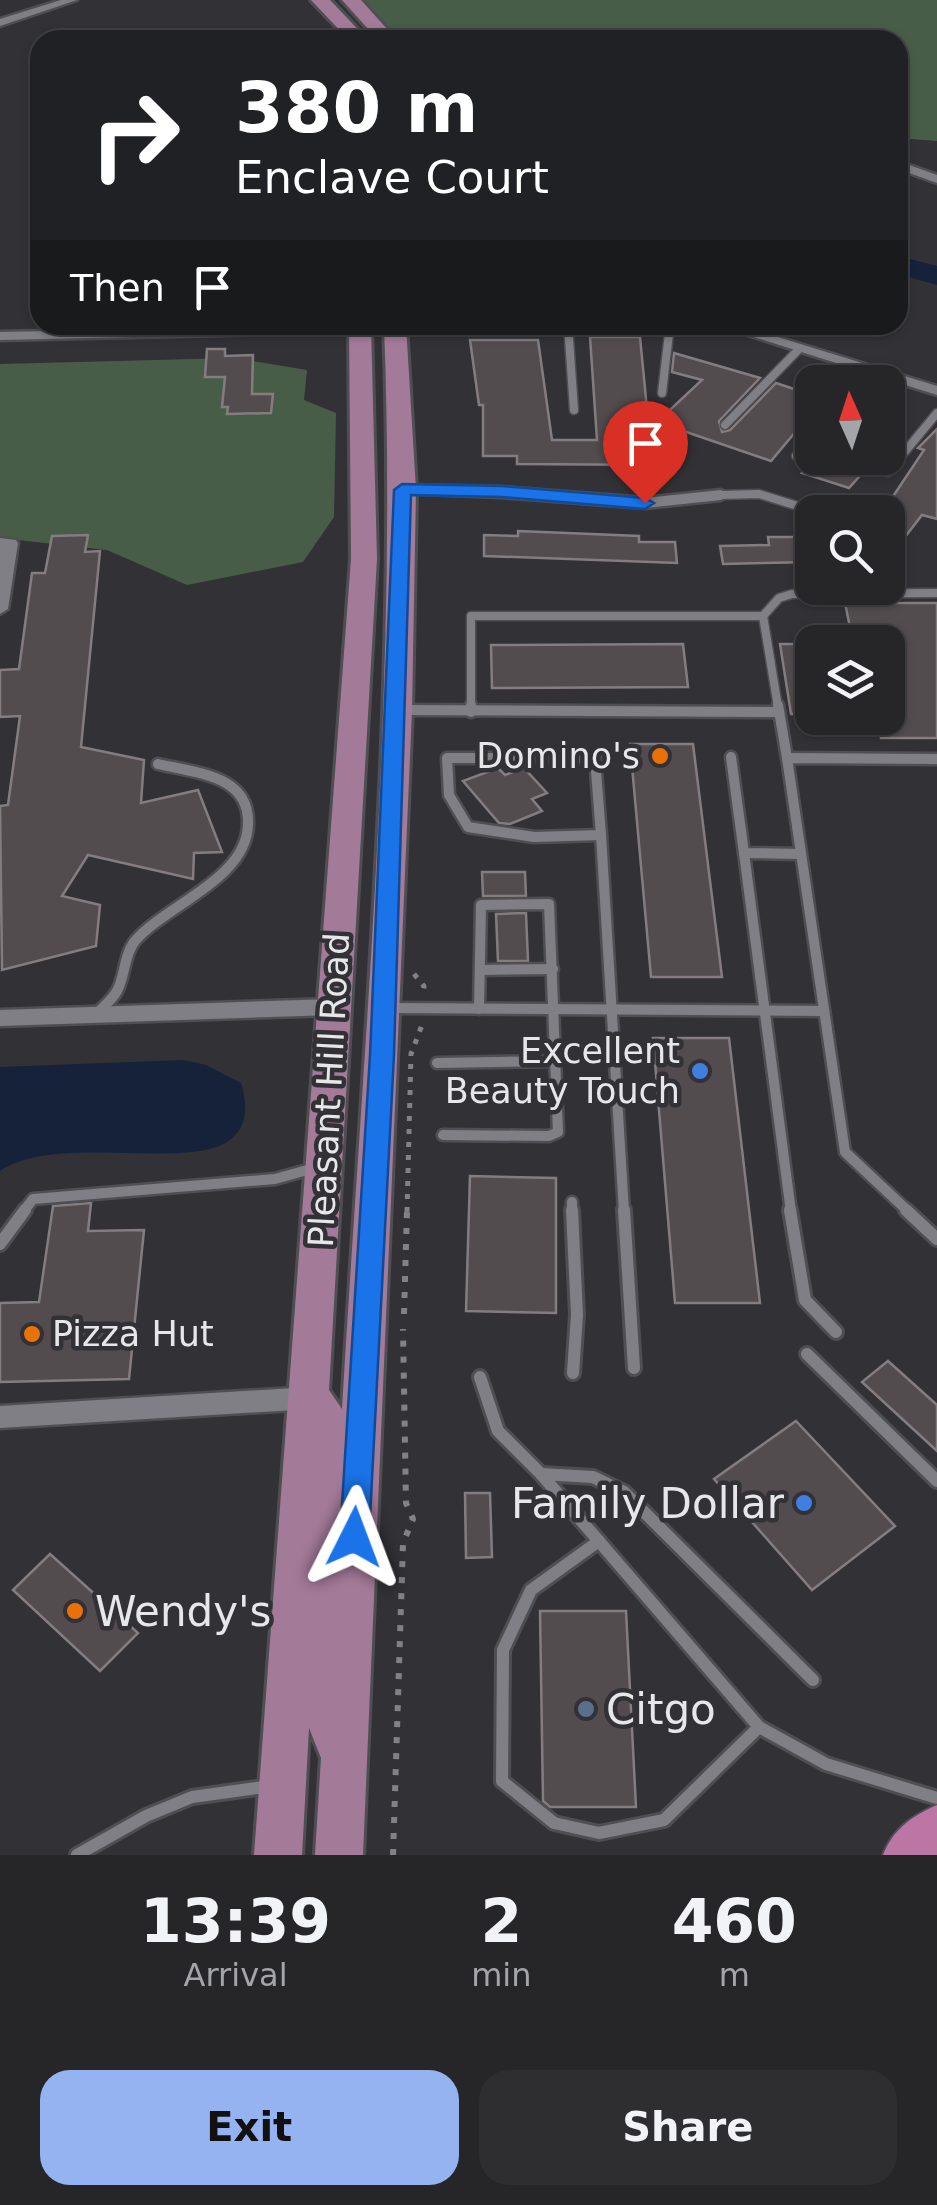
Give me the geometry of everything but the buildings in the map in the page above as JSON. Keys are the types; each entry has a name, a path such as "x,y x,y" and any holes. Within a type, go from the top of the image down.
{"highway":[{"path":"910,1855 937,1832"}],"main road":[{"path":"320,0 350,30"},
{"path":"351,0 379,30"},
{"name":"Pleasant Hill Road","path":"278,1855 364,559 360,335"},
{"path":"370,335 382,345 397,374"},
{"path":"339,1855 397,710 402,490 396,335"},
{"path":"333,1007 384,1008"},
{"path":"310,1398 328,1421 334,1453 322,1692 343,1770"}],"street":[{"path":"0,24 72,0"},
{"path":"908,169 937,180"},
{"path":"0,336 40,335"},
{"path":"756,335 840,365"},
{"path":"905,385 937,391"},
{"path":"402,490 502,492 645,503 721,495"},
{"path":"0,543 10,543 1,600"},
{"path":"0,1018 333,1007"},
{"path":"0,1416 310,1398"}],"lane":[{"path":"569,335 574,410"},
{"path":"662,392 669,335"},
{"path":"725,425 800,348"},
{"path":"905,452 937,413"},
{"path":"721,495 758,494 795,505"},
{"path":"471,712 470,616 763,616 779,598 792,594 937,593"},
{"path":"763,616 845,1152 937,1239"},
{"path":"397,710 779,712"},
{"path":"731,756 800,1285 805,1300 836,1332"},
{"path":"600,835 534,838 468,827 450,803 444,784 447,758 594,758 600,835 634,1368"},
{"path":"787,758 937,758"},
{"path":"96,1014 116,992 133,943 230,864 248,839 249,806 243,793 215,778 158,764"},
{"path":"744,854 800,854"},
{"path":"443,1136 549,1136 558,1132 556,1009 548,904 482,905 479,1008"},
{"path":"480,970 553,970"},
{"path":"384,1008 824,1011"},
{"path":"437,1063 558,1061"},
{"path":"0,1244 33,1198 275,1179 324,1166"},
{"path":"572,1202 577,1316 573,1373"},
{"path":"807,1354 937,1481"},
{"path":"480,1377 498,1431 542,1474 759,1727 826,1764 937,1798"},
{"path":"542,1474 593,1477 624,1492 813,1680"},
{"path":"599,1541 531,1590 503,1650 502,1780 554,1823 599,1832 664,1820 759,1727"},
{"path":"86,1853 192,1797 283,1784"}],"path":[{"path":"393,1855 403,1544 413,1528 413,1512 406,1503 403,1329"}],"green space":[{"path":"359,0 937,0 937,141 908,139 908,30 387,30"},
{"path":"234,358 307,370 304,400 336,413 334,517 303,562 187,585 107,550 0,538 0,364"}],"water":[{"path":"183,1060 206,1065 241,1083 245,1114 241,1128 230,1140 211,1149 184,1153 53,1154 24,1160 0,1171 0,1067"}],"waterway":[{"path":"908,268 937,276"}],"place":[{"name":"Domino's","path":"660,756"},
{"name":"Excellent Beauty Touch","path":"700,1071"},
{"name":"Pizza Hut","path":"32,1334"},
{"name":"Family Dollar","path":"804,1503"},
{"name":"Wendy's","path":"75,1611"},
{"name":"Citgo","path":"586,1709"}],"route":[{"path":"354,1537 382,1055 402,490 502,492 645,503"}]}
